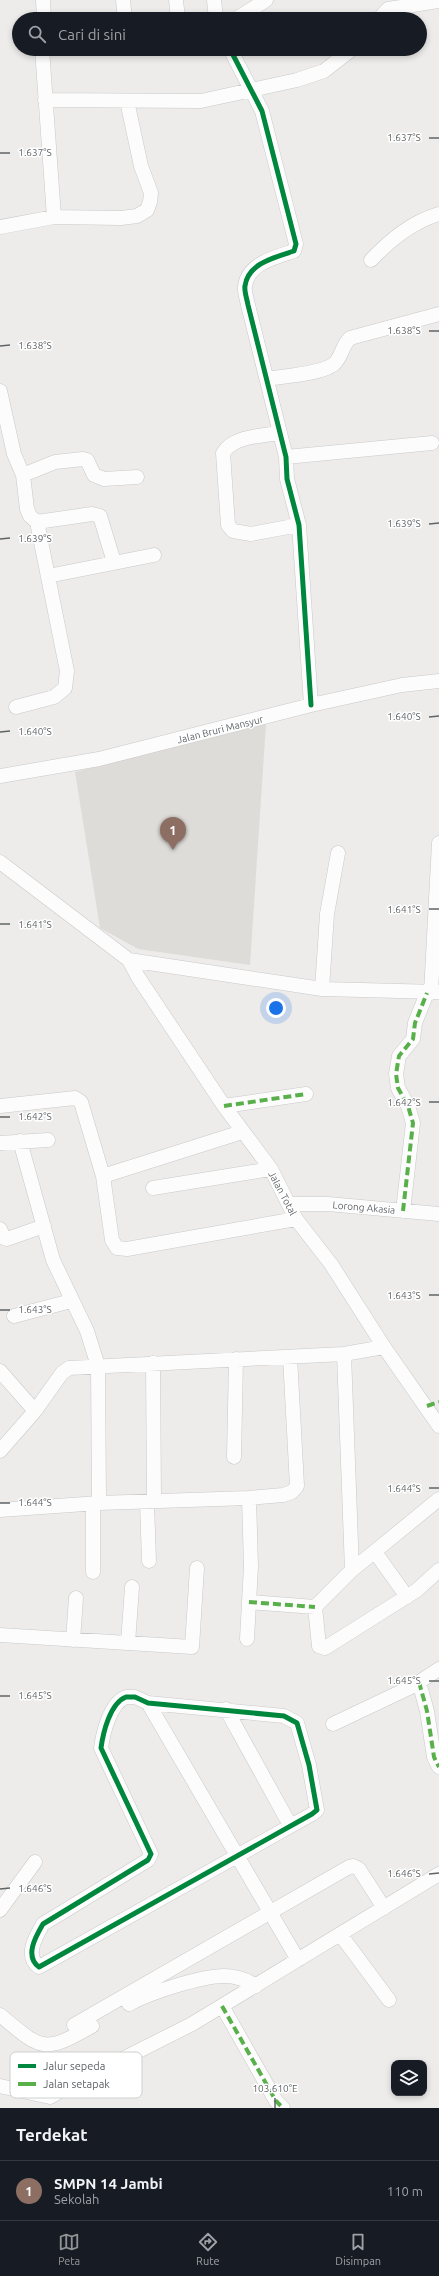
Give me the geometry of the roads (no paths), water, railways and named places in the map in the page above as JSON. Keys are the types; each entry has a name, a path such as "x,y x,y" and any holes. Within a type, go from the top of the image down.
{"street":[{"path":"43,0 44,12"},
{"path":"123,0 124,12"},
{"path":"176,0 177,12"},
{"path":"214,0 215,12"},
{"path":"247,12 266,0"},
{"path":"385,12 388,9 439,1"},
{"path":"42,56 54,217"},
{"path":"234,56 252,91 266,124 296,244 294,250 264,262 250,272 245,286 279,433 286,457 287,478 300,525 311,705"},
{"path":"45,100 201,101 252,91 324,71 343,56"},
{"path":"0,227 54,217 121,218 137,216 147,210 150,202 150,193 141,166 128,101"},
{"path":"371,260 391,240 422,219 439,214"},
{"path":"267,379 323,370 333,365 340,356 343,345 350,338 439,314"},
{"path":"1,400 14,454 22,475 27,509 30,516 37,522 67,671 65,688 54,698 16,707"},
{"path":"279,433 234,442 227,446 223,453 228,525 233,531 252,534 300,525"},
{"path":"286,457 432,443"},
{"path":"22,475 55,462 83,459 87,460 94,475 104,479 137,477"},
{"path":"37,522 92,514 100,516 114,562"},
{"path":"48,576 154,555"},
{"name":"Jalan Bruri Mansyur","path":"0,776 99,759 311,705 402,684 439,681"},
{"path":"403,1211 413,1123 408,1106 398,1088 396,1074 399,1056 413,1039 414,1023 433,993 439,843"},
{"path":"322,989 327,914 338,853"},
{"path":"0,862 129,960 322,989 433,993"},
{"name":"Jalan Total","path":"129,960 138,977 224,1106 271,1169 296,1219 331,1264 384,1347 433,1404 439,1426"},
{"path":"224,1106 306,1094"},
{"path":"0,1104 75,1098 81,1102 103,1176 112,1240 117,1248 127,1249 296,1219"},
{"path":"103,1176 242,1132"},
{"path":"0,1143 48,1140"},
{"path":"20,1141 53,1260 87,1331 98,1366 96,1504 93,1572"},
{"path":"153,1188 271,1169"},
{"name":"Lorong Akasia","path":"289,1204 328,1204 439,1214"},
{"path":"0,1228 4,1238 7,1239 44,1226"},
{"path":"14,1316 71,1300"},
{"path":"0,1451 35,1411 62,1373 69,1368 344,1354 384,1347"},
{"path":"344,1354 352,1570"},
{"path":"0,1510 96,1504 249,1498 283,1495 292,1492 297,1486 290,1357"},
{"path":"234,1457 236,1359"},
{"path":"149,1562 153,1363"},
{"path":"0,1371 35,1411"},
{"path":"247,1639 251,1566 249,1498"},
{"path":"249,1602 315,1607 352,1570 439,1499"},
{"path":"375,1552 407,1597"},
{"path":"0,1635 192,1647 197,1568"},
{"path":"315,1607 319,1646 325,1648 407,1597 439,1570"},
{"path":"128,1643 132,1587"},
{"path":"73,1640 76,1598"},
{"path":"333,1724 419,1682 439,1669"},
{"path":"419,1682 434,1757 439,1767"},
{"path":"134,1697 148,1703 226,1709 284,1716 297,1723 309,1765 317,1810 41,1967 36,1966 31,1948 34,1938 43,1924 148,1860 151,1854 101,1748 112,1711 121,1699 134,1697"},
{"path":"148,1703 298,1960"},
{"path":"226,1709 290,1825"},
{"path":"0,1910 35,1862"},
{"path":"74,2025 353,1866 359,1869 384,1908"},
{"path":"136,2052 192,2024 439,1874"},
{"path":"340,1934 389,2000"},
{"path":"0,2015 36,2044 55,2045 143,1997 157,1992 223,1976 247,1979 256,1986"},
{"path":"222,2006 276,2100 283,2108"},
{"path":"0,2086 10,2089"},
{"path":"37,2098 52,2103"}],"place":[{"name":"SMPN 14 Jambi","path":"173,850"}]}
